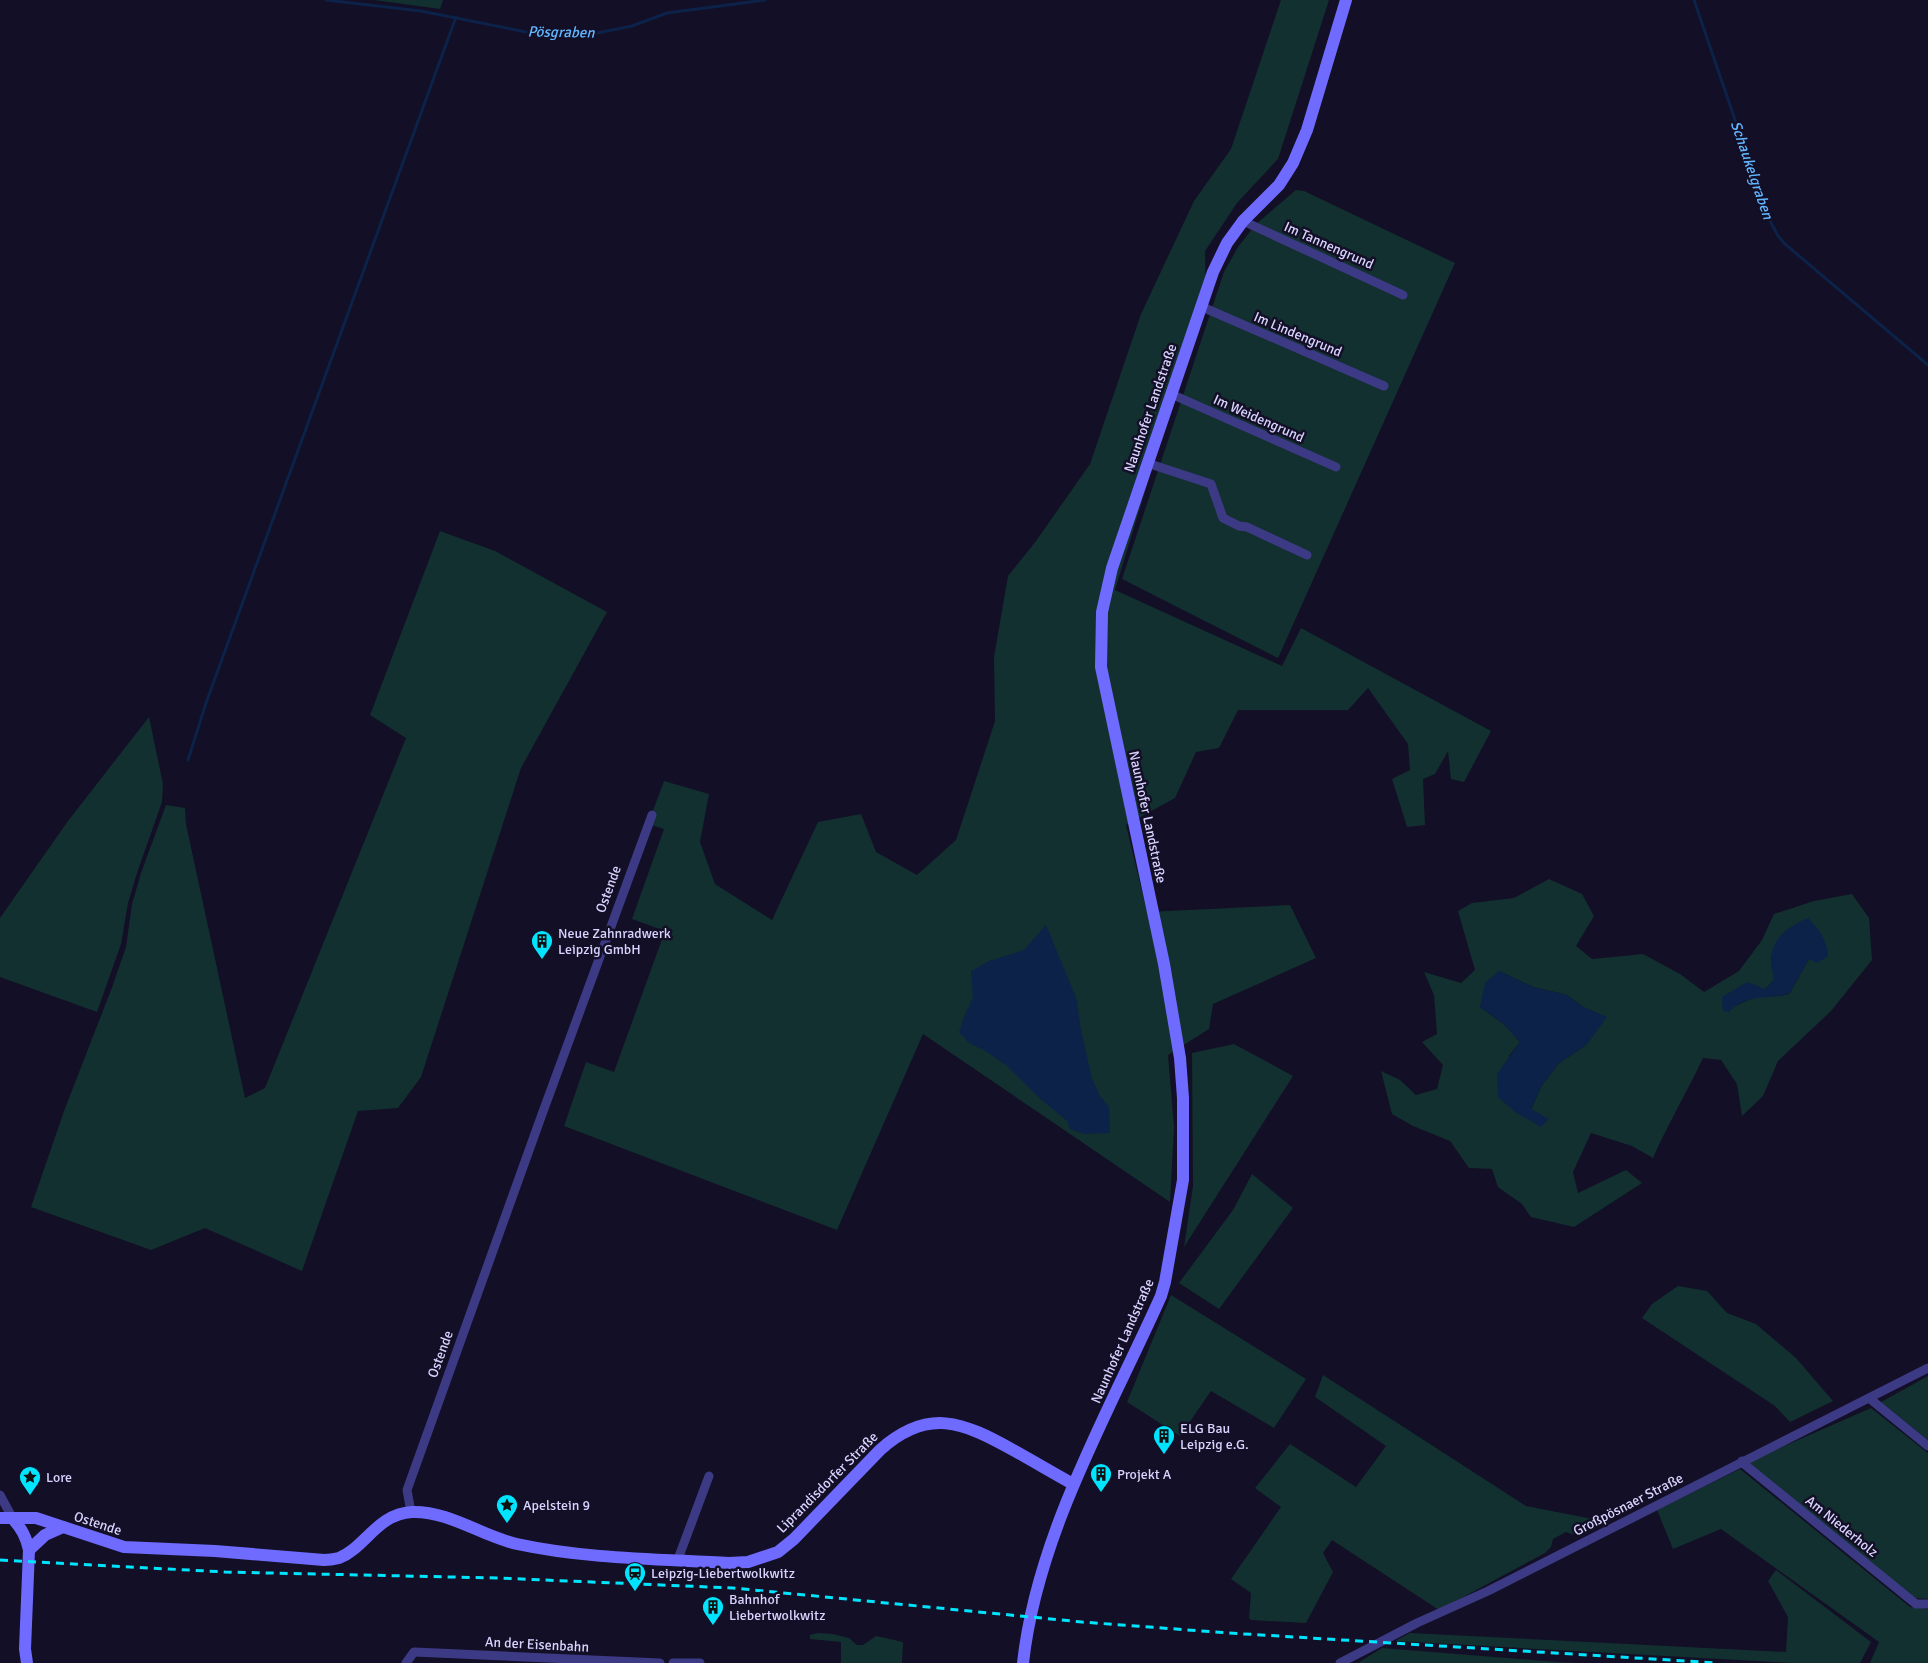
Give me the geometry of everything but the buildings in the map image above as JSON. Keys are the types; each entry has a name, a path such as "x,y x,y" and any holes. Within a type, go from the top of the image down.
{"street":[{"name":"Naunhofer Landstraße","path":"1023,1663 1025,1644 1043,1571 1073,1484 1161,1296 1183,1180 1183,1098 1178,1044 1150,896 1101,667 1101,620 1106,590 1170,394 1213,272 1227,243 1242,221 1278,185 1293,163 1307,130 1346,0"},
{"name":"Im Tannengrund","path":"1242,221 1403,294"},
{"name":"Im Lindengrund","path":"1200,306 1384,386"},
{"name":"Im Weidengrund","path":"1170,394 1336,467"},
{"path":"1147,463 1210,484 1224,518 1307,555"},
{"name":"Ostende","path":"6,1519 36,1518 124,1547 199,1550 324,1560 340,1558 385,1522 410,1512 407,1490 540,1117 652,815"},
{"name":"Großpösnaer Straße","path":"1340,1663 1417,1623 1488,1591 1928,1368"},
{"path":"1869,1398 1928,1446"},
{"name":"Liprandisdorfer Straße","path":"410,1512 448,1518 495,1538 517,1544 586,1554 729,1563 748,1562 778,1552 794,1539 891,1440 904,1432 928,1424 952,1423 978,1431 1073,1484"},
{"name":"Am Niederholz","path":"1742,1461 1916,1604 1928,1604"},
{"path":"678,1559 709,1476"},
{"path":"0,1495 6,1519 20,1526 26,1537 29,1550 25,1649 27,1663"},
{"path":"29,1550 45,1535 63,1527"},
{"name":"An der Eisenbahn","path":"406,1663 414,1652 660,1663"},
{"path":"673,1663 700,1663"}],"green space":[{"path":"374,0 443,0 440,9"},
{"path":"1281,0 1329,0 1278,159 1237,203 1205,251 1206,306 1154,462 1115,590 1282,666 1301,628 1491,731 1464,782 1451,779 1448,751 1435,774 1423,779 1425,825 1407,827 1392,779 1410,770 1408,744 1368,688 1348,710 1238,710 1219,748 1196,752 1175,798 1126,825 1147,912 1290,905 1316,958 1213,1004 1209,1029 1168,1055 1174,1127 1170,1202 923,1034 837,1230 564,1126 586,1062 614,1072 665,931 632,919 664,829 648,824 664,781 709,794 700,842 715,884 772,920 818,822 861,814 876,852 917,875 956,840 995,721 994,657 1008,576 1036,541 1090,464 1141,314 1194,201 1231,149"},
{"path":"1296,190 1304,191 1455,263 1278,658 1122,579 1224,272 1238,247 1256,224"},
{"path":"440,531 495,551 607,612 521,768 421,1077 398,1108 358,1111 302,1271 205,1228 151,1250 31,1207 64,1111 126,947 132,904 141,873 166,805 185,808 186,824 245,1098 265,1088 406,738 370,715"},
{"path":"149,717 163,784 162,802 128,903 121,944 97,1012 0,977 0,918 68,821"},
{"path":"1549,879 1582,894 1594,916 1576,946 1592,959 1643,954 1680,974 1704,992 1739,971 1762,940 1774,914 1814,901 1852,894 1869,918 1872,960 1831,1011 1778,1061 1763,1096 1742,1116 1737,1084 1721,1060 1703,1058 1653,1158 1632,1146 1591,1133 1573,1172 1578,1193 1626,1170 1642,1183 1574,1227 1531,1217 1522,1204 1498,1187 1492,1169 1469,1168 1450,1141 1413,1126 1392,1114 1381,1071 1400,1080 1416,1095 1437,1089 1443,1065 1422,1042 1437,1034 1434,995 1424,972 1461,983 1475,970 1458,911 1472,903 1514,898","holes":["1828,956 1809,959 1789,994 1761,996 1734,1007 1765,989 1774,980 1771,957","1499,971 1533,987 1567,995 1583,1007 1606,1017 1586,1045 1559,1063 1542,1085 1531,1109 1509,1056 1520,1042 1505,1025 1480,1007"]},
{"path":"1234,1044 1293,1076 1184,1247 1193,1186 1192,1053"},
{"path":"1252,1174 1293,1208 1219,1309 1179,1283 1233,1210"},
{"path":"1678,1286 1707,1291 1727,1313 1756,1324 1796,1358 1833,1401 1790,1422 1775,1406 1642,1318 1652,1304"},
{"path":"1171,1295 1306,1379 1274,1428 1211,1391 1180,1436 1127,1402"},
{"path":"1323,1375 1526,1506 1593,1519 1594,1525 1577,1536 1566,1532 1553,1539 1551,1547 1545,1553 1439,1610 1332,1540 1323,1553 1333,1572 1306,1623 1251,1620 1249,1618 1251,1593 1231,1579 1281,1507 1255,1488 1290,1444 1356,1487 1386,1446 1315,1397"},
{"path":"1928,1376 1928,1440 1881,1402"},
{"path":"1871,1408 1928,1453 1928,1599 1915,1598 1748,1462"},
{"path":"1740,1469 1910,1607 1928,1609 1928,1663 1870,1663 1879,1642 1721,1529 1673,1549 1657,1510"},
{"path":"1776,1570 1871,1642 1860,1663 1793,1663 1395,1641 1410,1633 1786,1652 1788,1617 1768,1581"},
{"path":"818,1633 849,1638 857,1645 863,1645 876,1636 903,1642 902,1663 841,1663 841,1642 810,1639 810,1635"},
{"path":"1382,1648 1558,1662 1577,1663 1358,1663"}],"water":[{"path":"1808,918 1822,936 1828,956 1817,963 1809,959 1789,994 1750,1000 1736,1006 1729,1012 1723,1011 1722,997 1747,982 1765,989 1774,980 1771,956 1776,942 1789,928"},
{"path":"1046,925 1077,1000 1080,1025 1092,1079 1100,1096 1109,1107 1110,1133 1084,1134 1070,1129 1067,1121 1037,1096 1006,1065 969,1043 959,1032 973,997 971,971 989,961 1024,950"},
{"path":"1499,971 1533,987 1567,995 1583,1007 1607,1017 1586,1045 1559,1063 1542,1085 1531,1109 1549,1119 1541,1127 1515,1112 1498,1097 1497,1074 1520,1042 1505,1025 1480,1007 1485,983"}],"waterway":[{"name":"Pösgraben","path":"326,0 421,11 531,33 597,33 632,26 667,13 765,0"},
{"name":"Schaukelgraben","path":"1694,0 1769,219 1778,236 1785,244 1928,365"},
{"path":"188,760 206,703 456,17"}],"railway":[{"path":"0,1560 225,1572 497,1578 733,1588 1082,1622 1229,1633 1718,1663"}],"place":[{"name":"Neue Zahnradwerk Leipzig GmbH","path":"542,960"},
{"name":"ELG Bau Leipzig e.G.","path":"1164,1455"},
{"name":"Projekt A","path":"1101,1493"},
{"name":"Lore","path":"30,1496"},
{"name":"Apelstein 9","path":"507,1524"},
{"name":"Leipzig-Liebertwolkwitz","path":"635,1592"},
{"name":"Bahnhof Liebertwolkwitz","path":"713,1626"}]}
